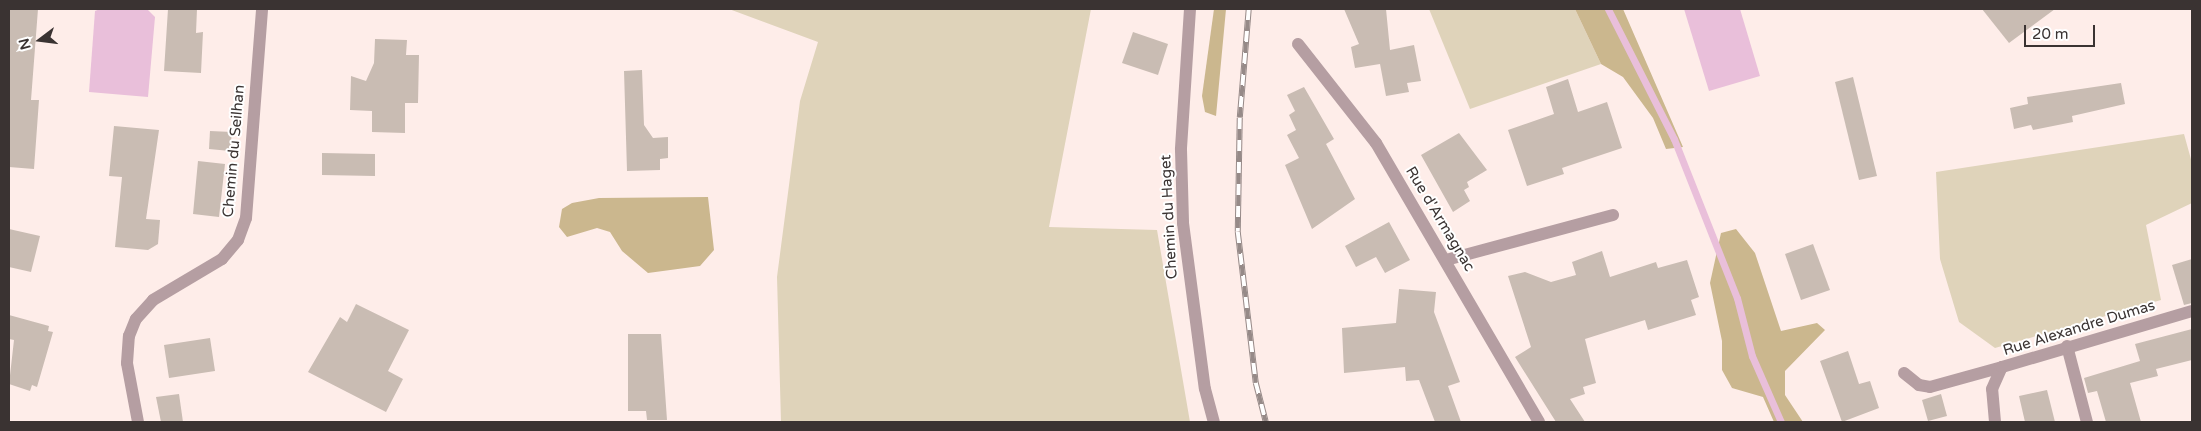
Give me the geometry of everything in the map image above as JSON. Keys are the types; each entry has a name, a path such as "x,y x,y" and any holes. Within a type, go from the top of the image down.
{"street":[{"name":"Chemin du Seilhan","path":"138,422 128,363 129,336 136,319 153,300 222,259 238,240 246,218 262,9"},
{"name":"Chemin du Haget","path":"1190,9 1181,150 1183,223 1196,334 1214,422"},
{"name":"Rue d'Armagnac","path":"1298,44 1356,113 1446,260 1539,422"},
{"path":"1446,260 1613,215"},
{"name":"Rue Alexandre Dumas","path":"1996,422 1992,389 2002,367 2067,346 2192,311"},
{"path":"2067,346 2087,422"},
{"path":"1904,373 1919,385 1930,387 2002,367"}],"shaded area":[{"path":"100,9 147,9 155,17 148,97 89,92 95,11"},
{"path":"729,9 1091,9 1049,227 1157,230 1190,422 781,422 777,277 800,101 818,42"},
{"path":"1214,9 1226,9 1216,116 1205,112 1202,96"},
{"path":"1429,9 1575,9 1601,64 1470,109"},
{"path":"1575,9 1623,9 1683,147 1666,149 1653,118 1623,77 1601,64"},
{"path":"1684,9 1740,9 1760,76 1709,91"},
{"path":"2184,134 2192,163 2192,203 2146,225 2161,300 1995,348 1959,322 1940,259 1936,172"},
{"path":"708,197 714,250 700,266 648,273 622,251 610,232 597,228 567,237 559,227 562,209 572,203 599,198"},
{"path":"1736,229 1755,253 1781,331 1817,323 1825,330 1785,371 1785,395 1803,422 1774,422 1763,397 1732,388 1722,370 1722,341 1710,283 1721,233"}],"building":[{"path":"9,9 38,9 31,100 39,100 34,169 9,167"},
{"path":"168,9 197,9 196,33 203,32 201,73 164,71"},
{"path":"1344,9 1386,9 1390,50 1414,45 1421,81 1407,83 1409,92 1386,96 1380,64 1355,68 1351,47 1359,44"},
{"path":"1982,9 2055,9 2009,43"},
{"path":"1133,32 1168,44 1158,75 1122,63"},
{"path":"375,39 407,40 406,55 419,55 418,103 405,103 405,133 372,132 372,111 350,110 351,76 366,81 374,63"},
{"path":"642,70 644,125 653,138 668,137 668,158 660,159 660,170 627,171 624,71"},
{"path":"1853,77 1877,176 1859,180 1835,82"},
{"path":"1568,79 1578,112 1607,102 1622,148 1562,168 1564,174 1527,186 1508,130 1554,114 1546,87"},
{"path":"2121,83 2125,104 2072,116 2073,122 2033,130 2031,125 2014,129 2010,108 2028,104 2027,97"},
{"path":"1304,87 1334,139 1326,144 1355,199 1312,229 1285,165 1299,158 1287,135 1296,130 1289,115 1295,111 1287,95"},
{"path":"114,126 159,130 146,219 160,220 158,244 148,250 115,247 122,177 109,176"},
{"path":"210,131 232,132 230,151 209,149"},
{"path":"1459,133 1487,170 1467,182 1469,187 1464,190 1470,201 1453,212 1421,155"},
{"path":"322,153 375,154 375,176 322,175"},
{"path":"198,161 225,164 219,217 193,214"},
{"path":"1389,222 1410,260 1385,273 1376,257 1356,267 1345,246"},
{"path":"9,229 40,236 31,272 9,267"},
{"path":"1813,244 1830,290 1801,300 1785,254"},
{"path":"1602,251 1610,277 1656,262 1658,268 1687,260 1699,297 1691,300 1696,315 1648,330 1645,320 1585,339 1596,383 1583,387 1585,394 1570,399 1585,422 1556,422 1515,357 1531,347 1508,276 1525,272 1551,282 1576,275 1572,262"},
{"path":"2192,259 2192,303 2184,305 2172,265"},
{"path":"1399,289 1436,292 1434,312 1460,382 1448,386 1461,422 1435,422 1419,380 1406,381 1405,367 1344,373 1342,328 1396,323"},
{"path":"356,304 409,330 388,371 403,379 386,412 308,372 340,317 347,322"},
{"path":"9,315 49,326 48,331 53,332 37,387 32,385 30,391 9,384 14,340 9,339"},
{"path":"2192,329 2192,360 2156,369 2158,376 2130,383 2141,422 2106,422 2097,391 2088,393 2084,378 2140,361 2135,344"},
{"path":"628,334 661,334 667,420 647,420 646,411 628,411"},
{"path":"210,338 215,371 169,378 164,345"},
{"path":"1848,351 1859,384 1870,381 1879,408 1842,422 1820,361"},
{"path":"2047,390 2055,422 2025,422 2019,396"},
{"path":"179,394 183,422 161,422 156,397"},
{"path":"1941,394 1947,416 1928,421 1922,400"}],"waterway":[{"path":"1608,9 1674,139 1737,298 1752,356 1781,422"}],"railway":[{"path":"1249,9 1240,118 1238,232 1256,383 1266,422"}]}
